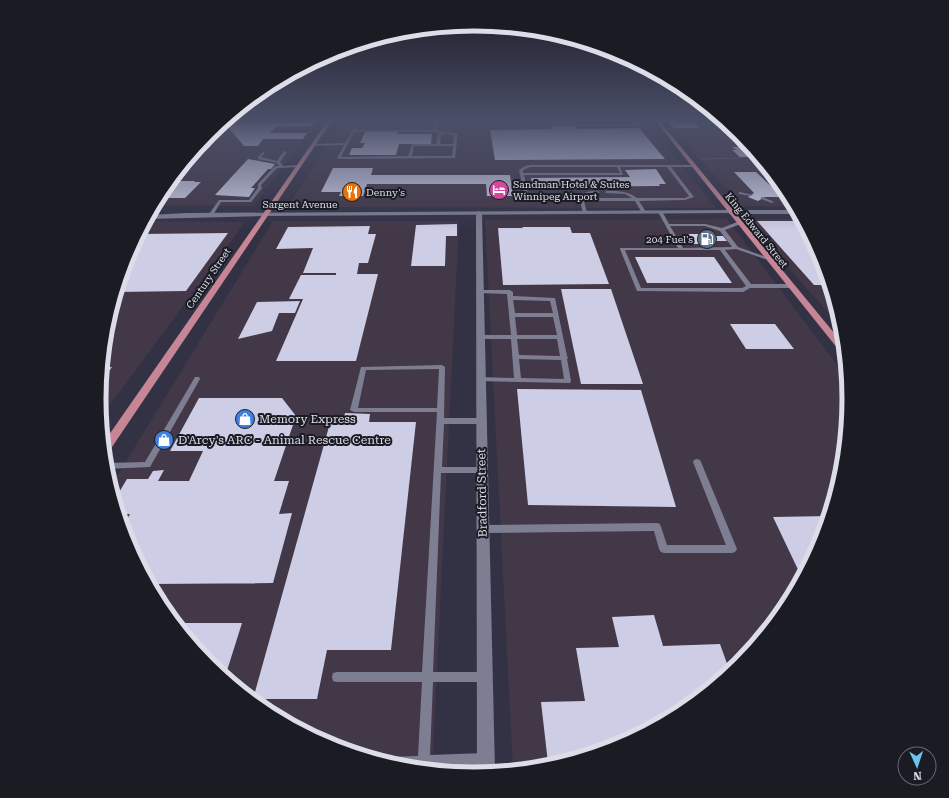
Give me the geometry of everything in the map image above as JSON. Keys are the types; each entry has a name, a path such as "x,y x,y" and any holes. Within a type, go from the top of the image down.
{"main road":[{"name":"Century Street","path":"109,442 306,156"},
{"name":"King Edward Street","path":"685,156 838,343"},
{"name":"Sargent Avenue","path":"155,217 211,214 791,212"},
{"name":"Sargent Avenue","path":"158,213 186,215"},
{"name":"Bradford Street","path":"479,213 481,470 486,767"}],"lane":[{"path":"260,156 259,158 280,164 299,166"},
{"path":"211,214 220,201 250,201 260,188 259,185 280,164 283,156"},
{"path":"340,156 339,158 433,158 454,156"},
{"path":"668,166 692,197 686,199 637,200 527,200 521,174 521,170 526,167 618,166 668,166 693,166"},
{"path":"521,174 622,174 618,166"},
{"path":"585,212 580,197 583,194 598,192"},
{"path":"607,192 626,193 633,196 644,212"},
{"path":"740,194 751,195"},
{"path":"762,198 772,202"},
{"path":"660,212 682,248"},
{"path":"722,230 739,223"},
{"path":"668,225 705,225 722,230 736,248"},
{"path":"721,248 749,286"},
{"path":"767,258 736,248 622,249 639,290 743,290 749,286 791,286"},
{"path":"479,292 510,292 518,380"},
{"path":"480,379 568,381 553,299 511,298"},
{"path":"512,315 556,315"},
{"path":"480,337 560,337"},
{"path":"516,357 565,358"},
{"path":"423,763 438,470 442,367 364,368 354,410 440,410"},
{"path":"113,466 147,466 197,379"},
{"path":"440,421 481,421"},
{"path":"482,530 657,527 664,549 732,549 697,462"},
{"path":"438,470 481,470"},
{"path":"337,677 484,677"},
{"path":"435,765 486,759"}],"path":[{"path":"697,159 743,158"}],"shaded area":[{"path":"198,156 291,156 253,206 162,205"},
{"path":"319,156 674,156 716,208 287,207"},
{"path":"697,156 751,156 787,206 742,206"},
{"path":"727,219 841,371 842,375 842,423 839,447 830,494 823,517 805,562 793,583 766,623 751,642 717,676 699,691 658,718 637,729 615,739 570,754 546,760 513,765 485,220"},
{"path":"745,219 795,219 805,236 823,281 833,318"},
{"path":"153,221 245,222 106,410 107,375 119,304 135,258 144,236"},
{"path":"273,221 459,221 432,765 403,760 379,754 334,739 290,718 250,691 232,676 198,642 183,623 156,583 144,562 126,517 116,478"}],"building":[{"path":"494,156 663,156 665,159 495,160"},
{"path":"248,159 275,164 271,169 268,169 251,188 255,188 249,197 215,195"},
{"path":"333,168 373,168 371,175 510,175 513,196 487,196 486,184 367,184 363,196 339,196 341,192 321,192"},
{"path":"656,169 666,184 659,184 660,186 533,187 531,178 630,177 625,170"},
{"path":"734,172 756,172 772,187 774,187 781,197 765,197 758,201 748,197 754,193"},
{"path":"179,181 201,182 185,198 167,198"},
{"path":"757,221 796,221 805,236 824,285 814,285"},
{"path":"457,224 457,236 446,236 445,266 411,266 416,225"},
{"path":"370,226 368,234 376,234 368,263 359,263 357,274 378,274 356,361 276,361 303,299 289,299 301,275 336,275 336,273 303,273 313,248 276,249 288,227"},
{"path":"522,227 570,227 572,233 590,233 609,284 503,285 498,228 523,228"},
{"path":"228,233 186,291 123,292 145,234"},
{"name":"204 Fuel's","path":"685,234 723,236 727,241 705,241 707,244 692,244"},
{"path":"635,257 714,257 732,283 647,283"},
{"path":"561,289 611,289 643,384 581,384"},
{"path":"300,301 295,313 279,313 272,331 238,339 257,302"},
{"path":"730,324 775,324 794,349 746,349"},
{"path":"108,367 112,367 107,374"},
{"path":"517,389 641,390 676,507 528,505"},
{"path":"199,398 282,398 296,416 274,481 289,481 279,514 292,513 273,583 157,584 144,562 127,519 130,514 125,514 119,493 127,479 148,479 153,471 164,470 158,481 189,481 203,451 170,451"},
{"path":"345,413 370,414 369,422 416,422 391,650 327,650 317,699 261,699 254,694 330,423 343,424"},
{"path":"823,516 805,562 799,572 773,517"},
{"path":"654,615 663,646 720,644 728,666 699,691 679,705 637,729 593,747 548,760 541,702 585,701 576,648 619,647 612,617"},
{"path":"183,623 242,623 227,671 198,642"}],"place":[{"name":"Sandman Hotel & Suites Winnipeg Airport","path":"499,190"},
{"name":"Denny's","path":"352,192"},
{"name":"204 Fuel's","path":"707,239"},
{"name":"Memory Express","path":"245,419"},
{"name":"D'Arcy's ARC - Animal Rescue Centre","path":"164,440"}]}
